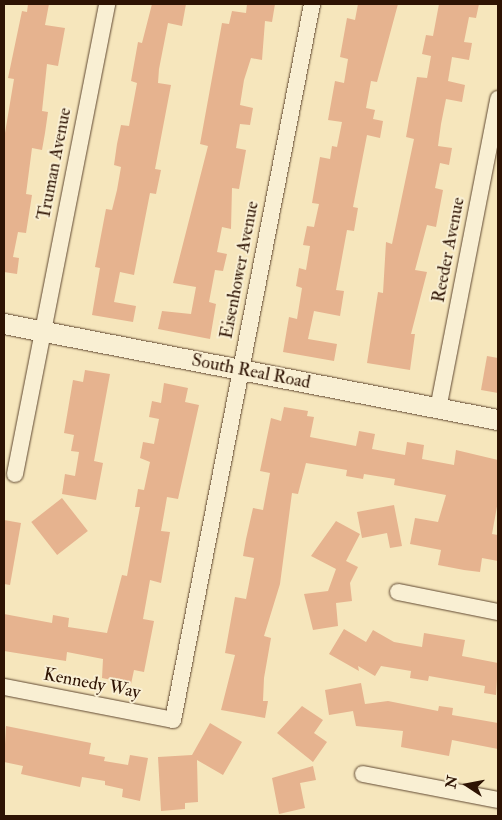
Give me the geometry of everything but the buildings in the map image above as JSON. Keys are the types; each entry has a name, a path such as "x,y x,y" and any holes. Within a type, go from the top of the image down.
{"street":[{"name":"Truman Avenue","path":"15,474 107,4"},
{"name":"Eisenhower Avenue","path":"173,720 312,4"},
{"name":"Reeder Avenue","path":"438,409 498,99"},
{"name":"South Real Road","path":"4,324 498,420"},
{"path":"398,592 498,612"},
{"name":"Kennedy Way","path":"4,688 173,720"},
{"path":"363,774 498,800"}]}
